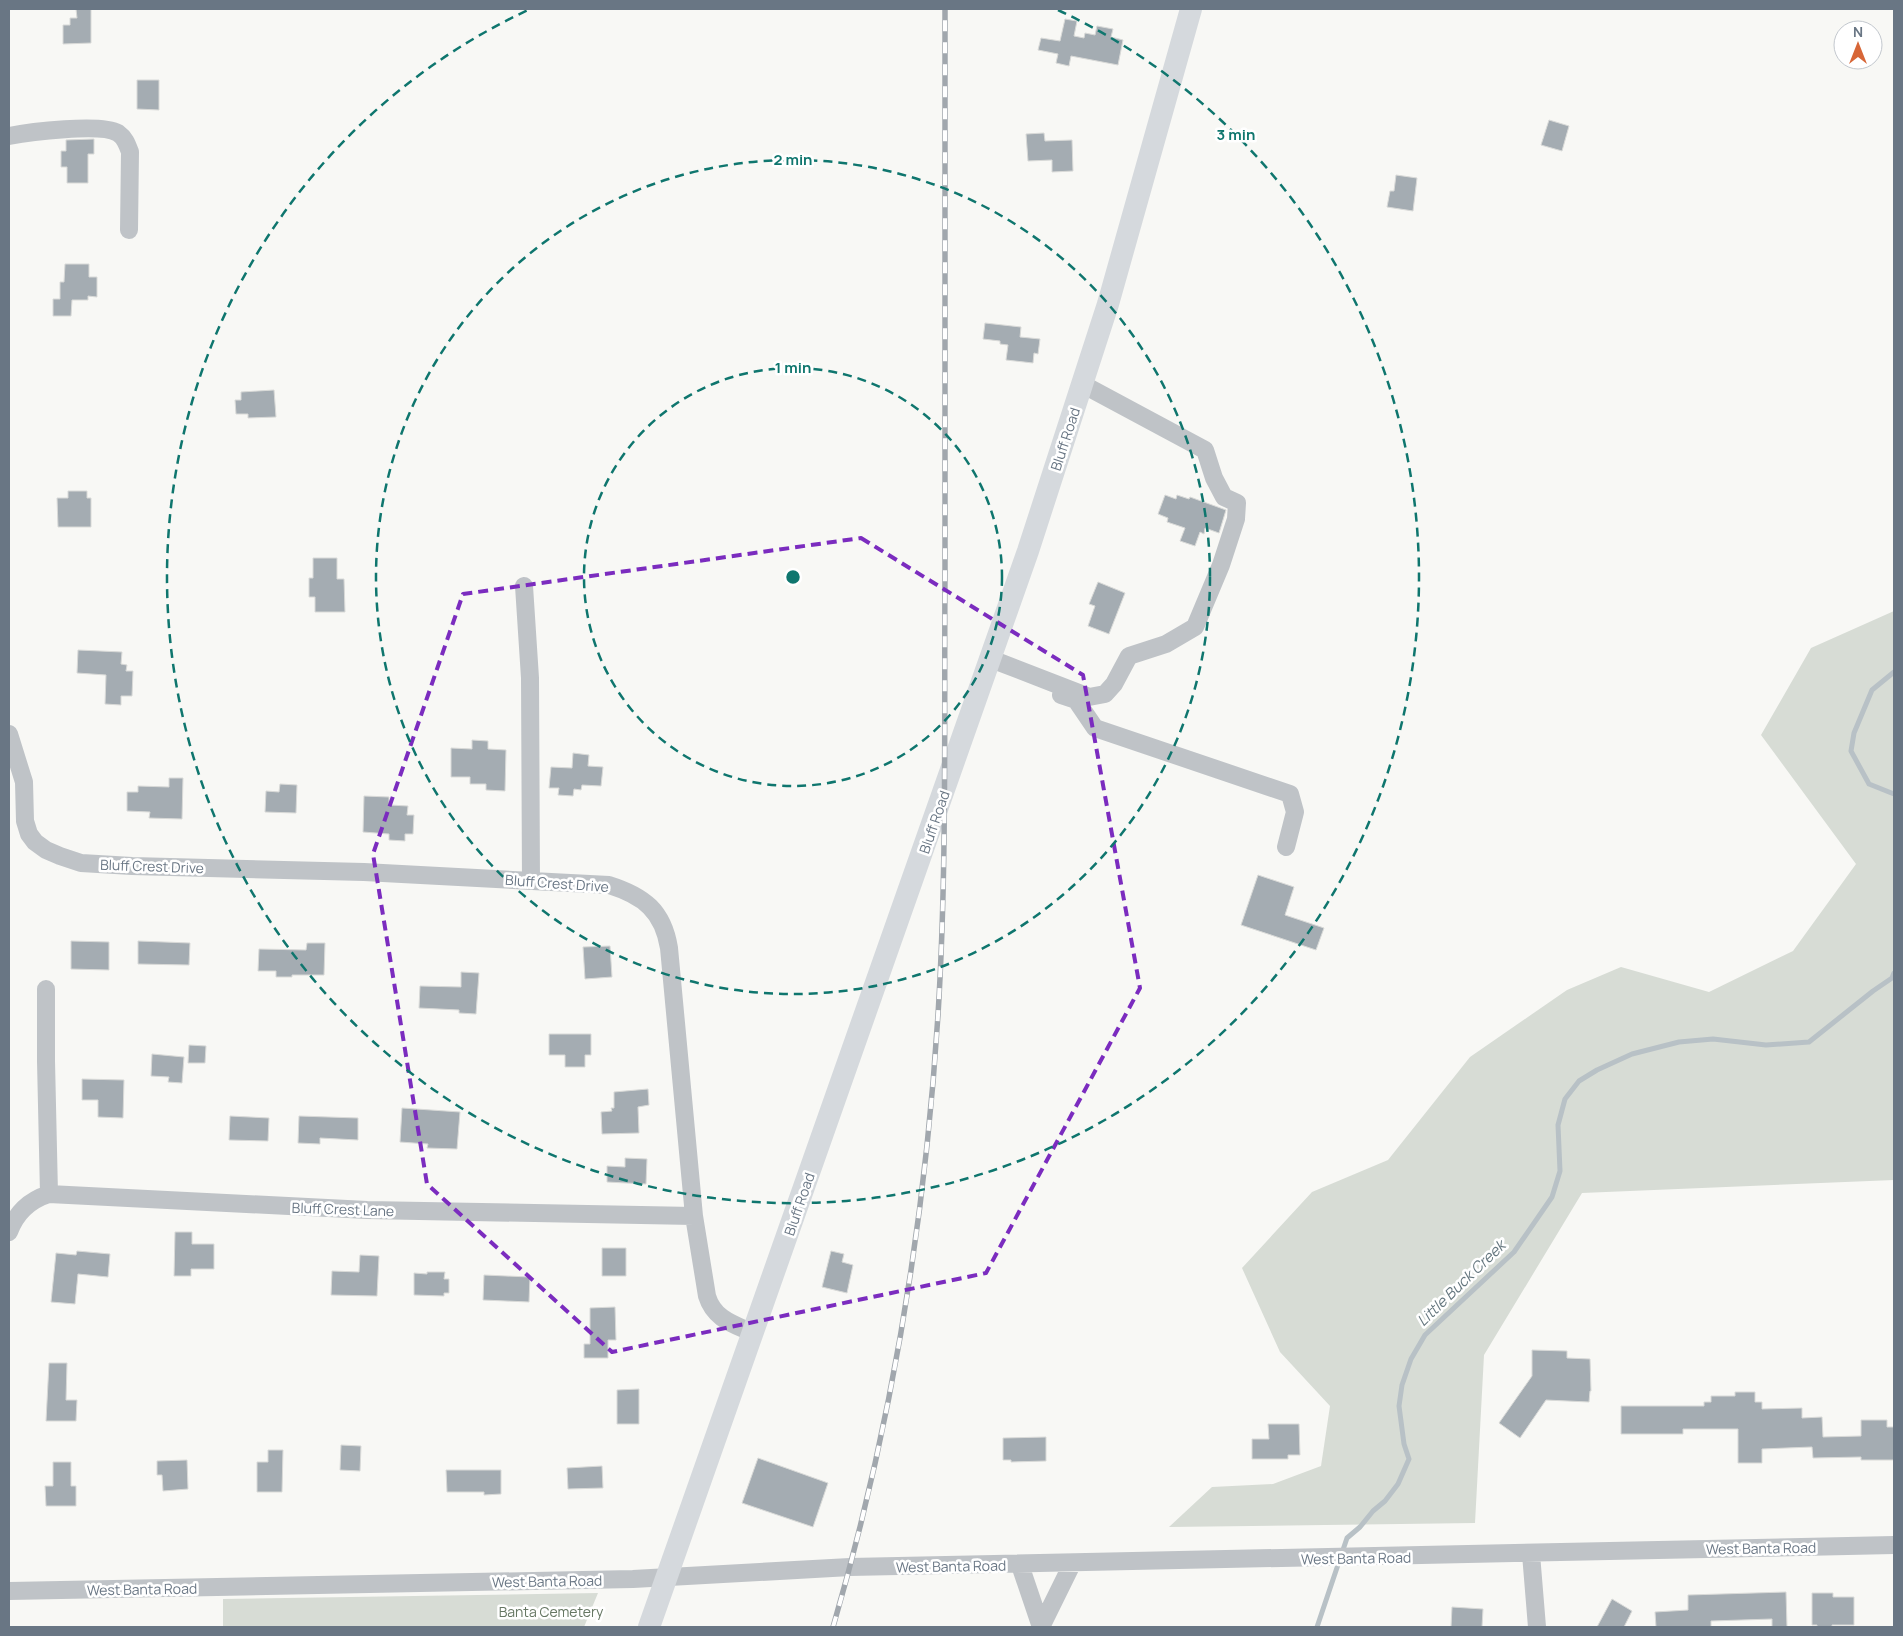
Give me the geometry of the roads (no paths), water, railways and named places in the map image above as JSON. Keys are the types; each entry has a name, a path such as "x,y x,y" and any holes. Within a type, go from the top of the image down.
{"main road":[{"name":"Bluff Road","path":"650,1627 989,664 1119,268 1190,9"}],"street":[{"path":"9,136 25,133 98,128 117,132 126,140 130,152 129,230"},
{"path":"989,664 1089,697 1105,694 1114,684 1129,656 1166,644 1195,627 1222,565 1236,519 1237,503 1224,497 1214,478 1205,450 1082,384"},
{"path":"524,586 530,678 531,881"},
{"path":"989,664 1076,700 1095,728 1290,794 1295,812 1286,848"},
{"name":"Bluff Crest Drive","path":"9,734 24,782 27,830 38,845 60,856 90,864 364,872 609,885 633,893 647,903 662,924 669,948 694,1216 706,1296 710,1306 722,1319 753,1333"},
{"path":"46,989 50,1194"},
{"name":"Bluff Crest Lane","path":"9,1232 21,1211 34,1200 50,1194 367,1210 694,1216"},
{"name":"West Banta Road","path":"9,1592 623,1579 841,1568 1894,1545"},
{"path":"1531,1554 1536,1627"},
{"path":"1020,1564 1041,1627"},
{"path":"1041,1627 1072,1564"}],"waterway":[{"name":"Little Buck Creek","path":"1894,672 1872,690 1854,733 1851,751 1869,784 1894,794"},
{"name":"Little Buck Creek","path":"1317,1627 1347,1538 1385,1501 1398,1484 1409,1459 1404,1444 1399,1406 1402,1385 1411,1359 1425,1335 1514,1252 1552,1197 1560,1171 1558,1125 1565,1099 1579,1081 1597,1070 1632,1054 1679,1042 1713,1039 1766,1045 1809,1042 1892,978 1894,973"}],"railway":[{"path":"833,1627 872,1477 902,1324 924,1170 938,1015 943,905 945,794 945,9"}],"park label":[{"name":"Banta Cemetery","path":"551,1611"}]}
